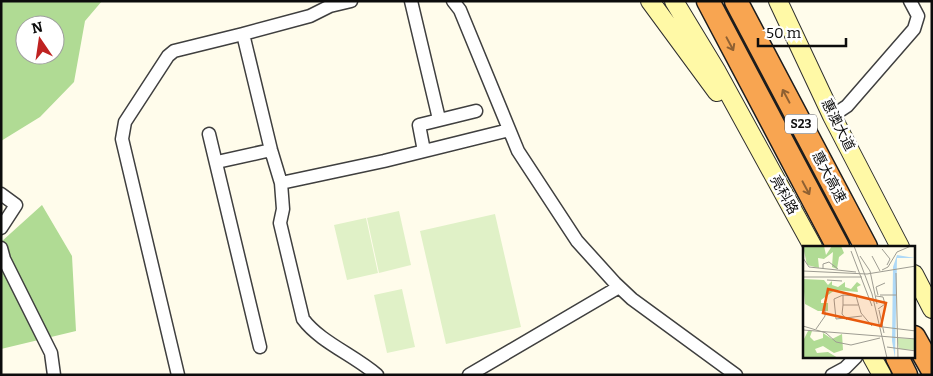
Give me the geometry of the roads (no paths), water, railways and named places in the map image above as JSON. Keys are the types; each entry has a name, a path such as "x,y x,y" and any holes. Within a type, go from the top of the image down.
{"highway":[{"name":"惠大高速","path":"708,1 837,246"},
{"name":"惠大高速","path":"736,1 865,246"},
{"path":"916,341 932,369"},
{"path":"898,358 906,375"}],"street":[{"path":"178,375 122,139 125,122 168,56 174,51 310,16 330,6 351,1"},
{"path":"410,1 440,119"},
{"path":"453,1 460,10 518,151 578,241 632,299 736,375"},
{"path":"650,1 755,142"},
{"path":"674,1 717,72 755,142"},
{"name":"惠澳大道","path":"778,1 832,116 899,246"},
{"path":"832,116 847,106 914,28 918,16 910,1"},
{"path":"243,34 281,184 283,209 280,223 303,319 310,329 366,365 377,375"},
{"path":"424,151 419,125 476,111"},
{"path":"281,184 509,130"},
{"path":"209,134 260,347"},
{"name":"亮科路","path":"755,142 812,246"},
{"path":"217,162 271,150"},
{"path":"1,194 16,205 1,228"},
{"path":"1,248 4,259 51,353 54,375"},
{"path":"916,278 932,309"},
{"path":"469,375 619,287"},
{"path":"832,375 845,368 855,358"},
{"path":"873,358 882,375"}]}
